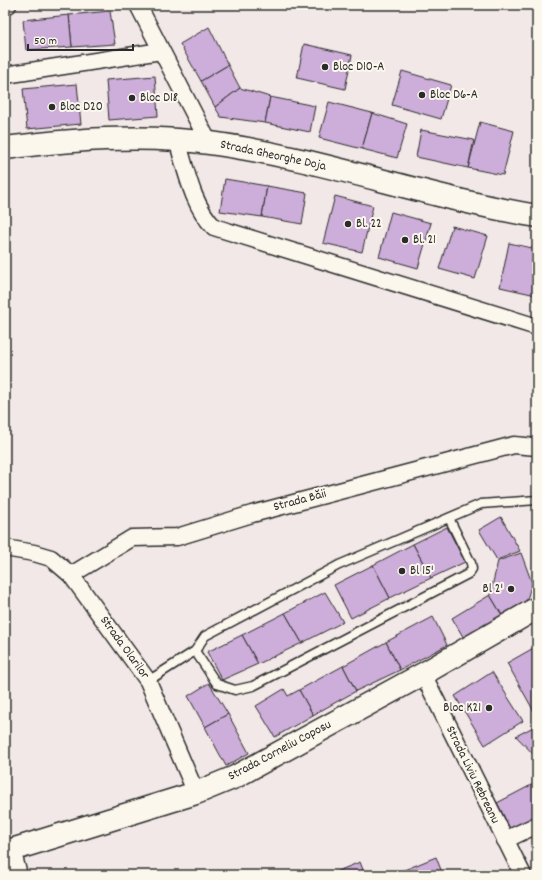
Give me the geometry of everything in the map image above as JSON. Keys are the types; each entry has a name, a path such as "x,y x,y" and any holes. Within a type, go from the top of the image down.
{"street":[{"path":"138,5 209,143"},
{"path":"5,75 161,51"},
{"path":"177,140 197,202 205,218 214,227 537,327"},
{"name":"Strada Gheorghe Doja","path":"5,148 80,141 177,140 209,143 280,156 459,200 537,216"},
{"name":"Strada Băii","path":"71,575 132,538 177,537 252,514 514,445 537,447"},
{"name":"Strada Olarilor","path":"5,548 34,553 51,558 71,575 148,681 196,793"},
{"name":"Strada Corneliu Coposu","path":"9,851 196,793 235,776 423,674 537,608"},
{"name":"Strada Liviu Rebreanu","path":"423,674 504,840 517,873"},
{"path":"504,840 537,824"},
{"path":"9,851 19,875"}],"lane":[{"path":"148,681 195,651 205,636 339,565 481,504 537,500"},
{"path":"195,651 216,684 235,690 254,686 447,585 468,574 472,569 449,518"}],"building":[{"path":"110,11 115,44 72,47 69,15"},
{"path":"69,15 72,47 26,50 23,20"},
{"path":"209,27 228,65 201,81 180,44"},
{"path":"6,28 7,52 5,52"},
{"name":"Bloc D10-A","path":"304,44 352,55 345,89 297,78"},
{"path":"228,65 240,88 215,107 201,81"},
{"name":"Bloc D6-A","path":"402,71 451,85 441,119 392,105"},
{"name":"Bloc D18","path":"155,76 158,116 109,120 106,80"},
{"name":"Bloc D20","path":"77,84 81,124 27,129 23,89"},
{"path":"240,88 270,97 265,123 221,117 215,107"},
{"path":"270,97 315,106 310,132 265,123"},
{"path":"329,102 372,113 362,149 319,138"},
{"path":"372,113 407,124 397,158 362,149"},
{"path":"480,122 514,131 503,175 468,168"},
{"path":"421,130 474,140 468,168 416,157"},
{"path":"225,179 267,186 262,217 220,211"},
{"path":"267,186 307,193 302,224 262,217"},
{"name":"Bl. 22","path":"335,196 373,206 362,252 323,243"},
{"name":"Bl. 21","path":"391,212 431,223 418,268 379,257"},
{"path":"452,226 488,236 475,279 439,269"},
{"path":"509,243 537,249 536,295 500,287"},
{"path":"501,517 520,551 497,560 479,530"},
{"path":"447,527 465,562 431,578 413,544"},
{"name":"Bl 15'","path":"413,544 431,578 390,598 373,565"},
{"name":"Bl 2'","path":"521,553 532,583 525,606 503,617 490,595 498,561"},
{"path":"373,565 390,598 351,618 334,585"},
{"path":"325,592 343,622 302,643 285,613"},
{"path":"490,595 503,617 465,640 452,618"},
{"path":"285,613 302,643 258,664 242,635"},
{"path":"433,617 447,645 400,670 386,642"},
{"path":"242,635 258,664 222,680 207,652"},
{"path":"386,642 400,670 356,691 343,666"},
{"path":"537,646 537,714 536,715 507,663"},
{"path":"343,666 356,691 313,715 299,690"},
{"name":"Bloc K21","path":"492,672 523,721 485,745 455,696"},
{"path":"209,683 228,714 205,727 188,696"},
{"path":"284,689 288,696 299,690 313,715 275,737 256,706"},
{"path":"228,714 249,753 226,766 205,727"},
{"path":"537,725 537,758 516,736"},
{"path":"537,782 537,821 512,833 497,803"},
{"path":"436,857 443,875 392,875"},
{"path":"360,862 365,875 328,875"}],"place":[{"name":"Bloc D10-A","path":"325,67"},
{"name":"Bloc D6-A","path":"422,95"},
{"name":"Bloc D18","path":"132,98"},
{"name":"Bloc D20","path":"52,107"},
{"name":"Bl. 22","path":"348,224"},
{"name":"Bl. 21","path":"405,240"},
{"name":"Bl 15'","path":"402,571"},
{"name":"Bl 2'","path":"511,589"},
{"name":"Bloc K21","path":"489,708"}]}
